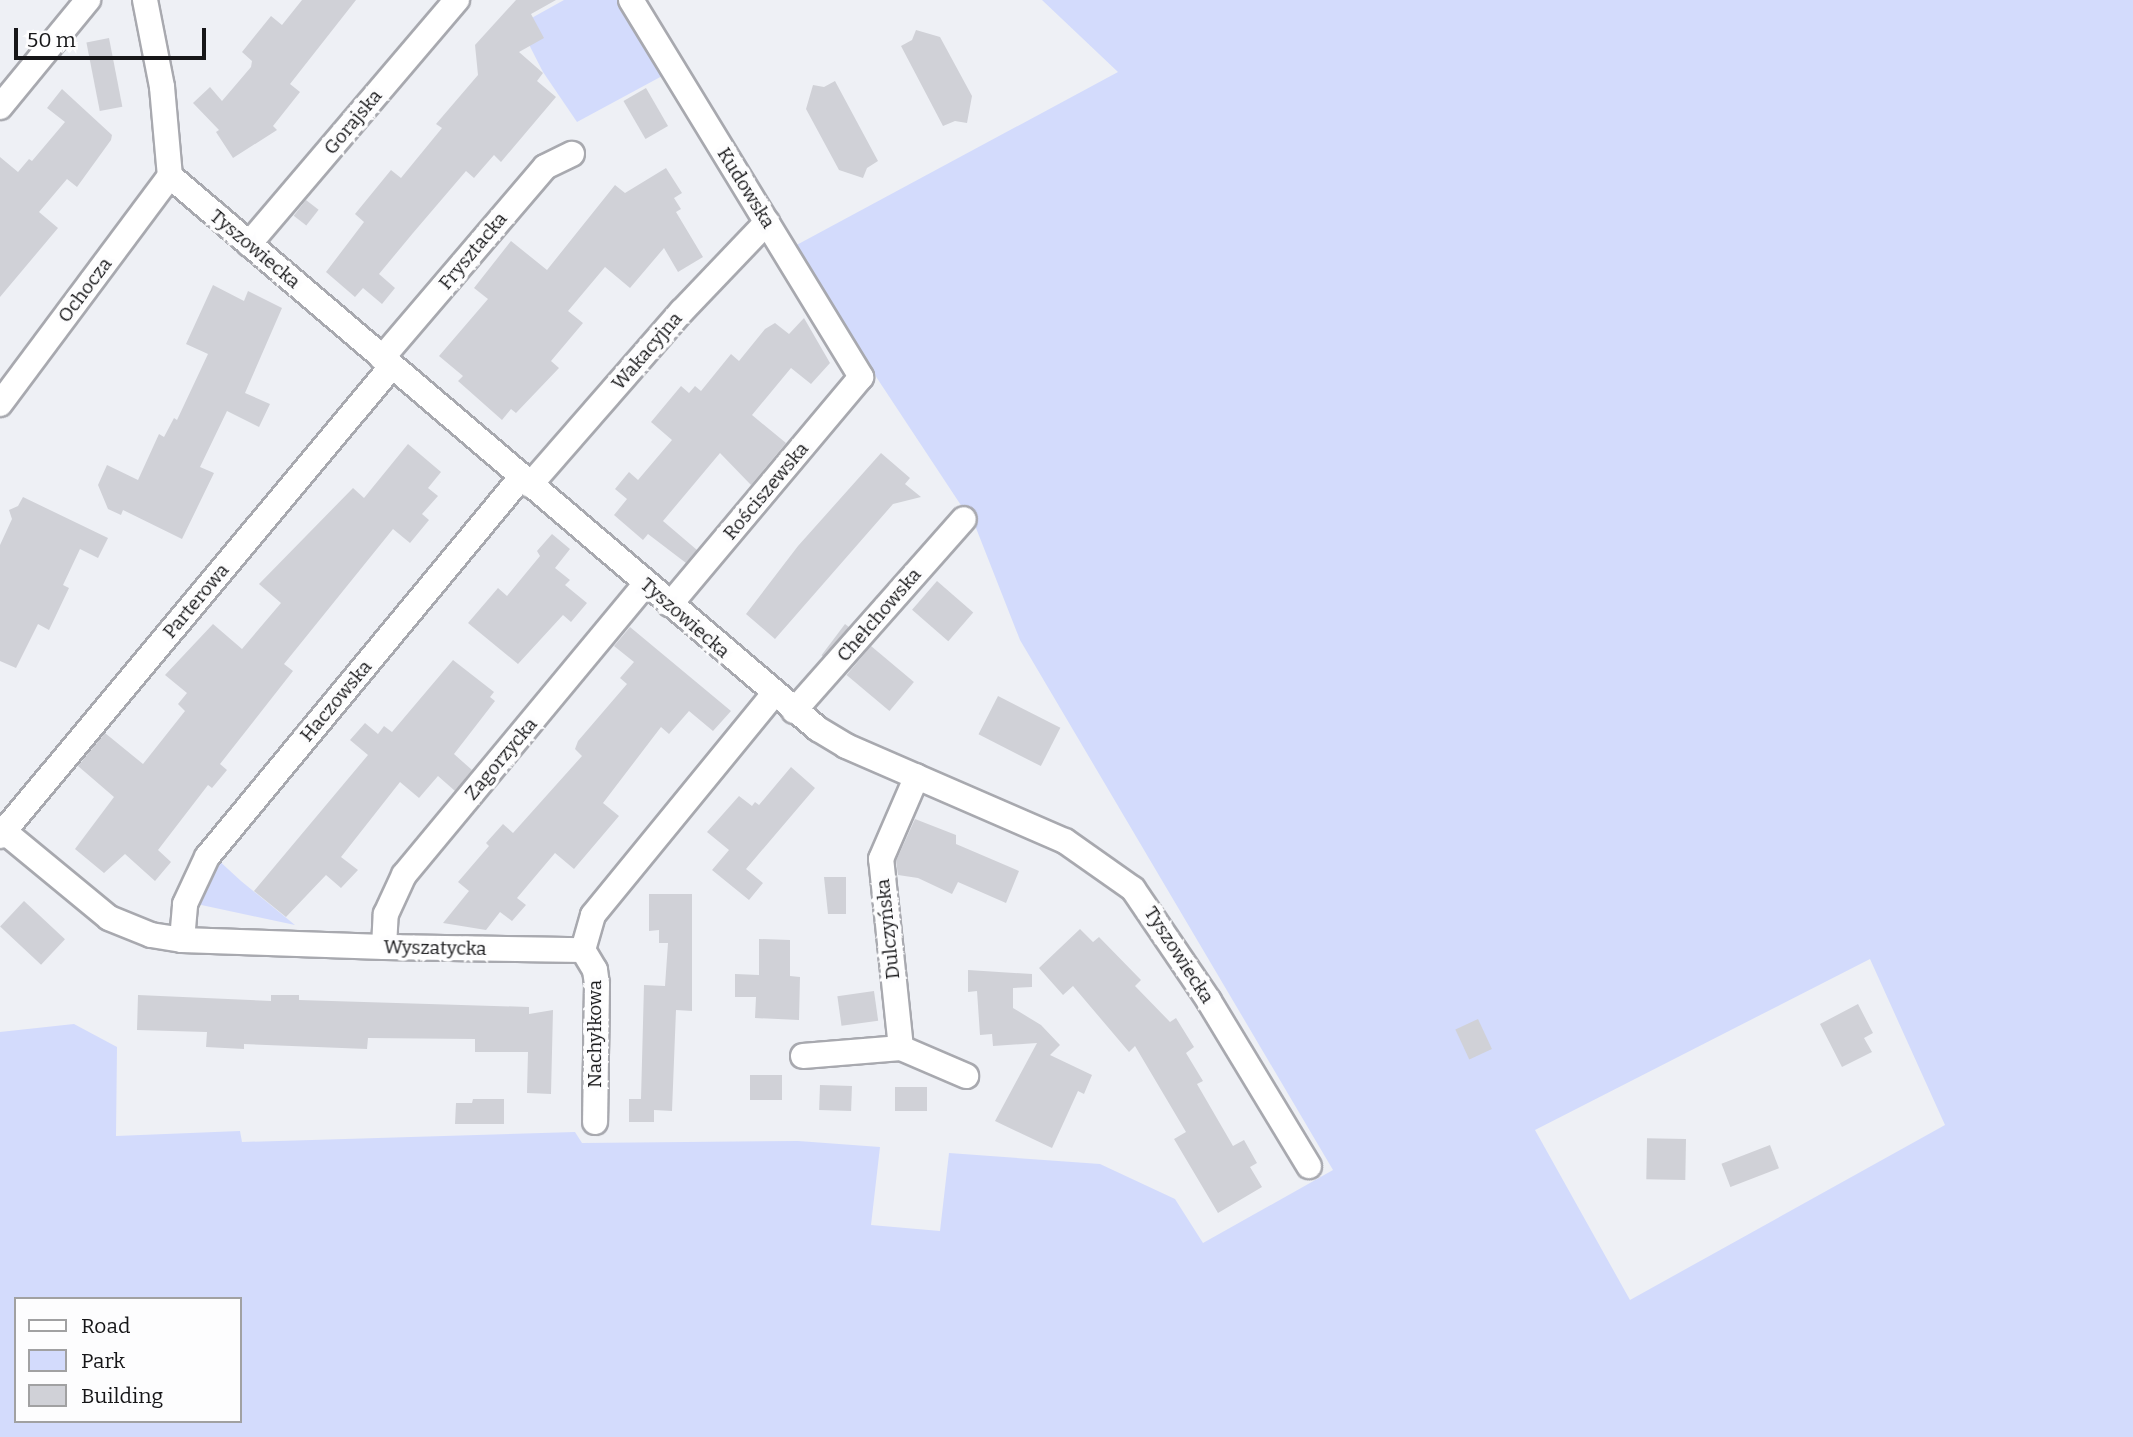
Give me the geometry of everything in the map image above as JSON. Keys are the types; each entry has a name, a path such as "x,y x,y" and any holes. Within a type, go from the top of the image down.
{"street":[{"path":"0,107 88,0"},
{"path":"145,0 162,87 170,176"},
{"name":"Gorajska","path":"249,244 457,0"},
{"name":"Kudowska","path":"631,0 861,377"},
{"name":"Frysztacka","path":"387,362 545,167 572,154"},
{"name":"Tyszowiecka","path":"170,176 794,711 846,746 1065,841 1133,889 1209,1001 1309,1166"},
{"name":"Ochocza","path":"0,404 170,176"},
{"name":"Wakacyjna","path":"525,481 768,222"},
{"name":"Parterowa","path":"1,832 387,362"},
{"name":"Rościszewska","path":"670,605 861,377"},
{"name":"Haczowska","path":"182,940 186,904 207,857 525,481"},
{"name":"Chełchowska","path":"794,711 964,519"},
{"name":"Zagorzycka","path":"384,947 386,914 404,875 646,584"},
{"path":"583,950 593,915 774,694"},
{"name":"Dulczyńska","path":"901,1048 881,859 917,776"},
{"name":"Wyszatycka","path":"1,832 109,918 134,930 182,940 583,950"},
{"name":"Nachyłkowa","path":"583,950 595,970 597,984 595,1122"},
{"path":"803,1056 901,1048 966,1076"}],"green space":[{"path":"564,0 618,0 664,75 577,122 543,72 519,25"},
{"path":"1042,0 2133,0 2133,1437 0,1437 0,1032 74,1024 117,1047 116,1136 240,1131 242,1142 575,1132 582,1143 798,1141 880,1147 871,1225 940,1231 949,1153 1100,1164 1175,1199 1203,1243 1333,1170 1020,640 976,528 791,248 1118,72","holes":["1870,959 1945,1125 1630,1300 1535,1130"]},
{"path":"216,858 241,881 295,925 192,903"}],"building":[{"path":"302,0 356,0 290,84 300,92 273,126 277,130 233,158 216,132 219,130 193,103 210,87 222,101 251,67 252,61 242,52 271,16 282,25"},
{"path":"516,0 556,0 531,14 544,38 519,52 543,73 537,81 556,97 501,162 494,155 474,178 466,171 413,233 379,274 395,288 382,304 363,288 355,297 326,272 364,222 355,214 391,170 401,178 442,128 436,124 478,75 475,45"},
{"path":"916,30 940,37 972,96 967,123 955,121 943,126 901,46 912,40"},
{"path":"109,38 122,107 100,111 86,42"},
{"path":"835,81 878,161 867,168 863,178 839,170 806,109 813,85 824,87"},
{"path":"646,88 668,126 645,139 623,101"},
{"path":"62,89 112,135 111,140 77,187 67,179 39,212 58,228 0,297 0,157 18,172 29,159 32,161 65,122 47,108"},
{"path":"666,168 682,193 674,198 681,209 676,212 703,257 678,272 664,248 630,288 605,267 568,311 583,323 551,361 559,368 516,413 511,409 502,420 458,381 463,376 439,356 488,299 474,288 511,241 547,270 615,185 625,193"},
{"path":"306,200 319,210 306,226 294,216"},
{"path":"213,285 244,301 248,291 282,308 245,393 270,404 259,427 227,411 200,467 214,473 182,539 123,510 121,515 108,509 98,485 107,465 138,480 159,434 164,437 174,418 177,420 208,354 186,344"},
{"path":"804,318 830,363 811,384 791,368 752,415 786,443 751,485 720,453 663,521 697,550 686,563 648,534 643,540 614,515 627,499 615,489 629,472 638,480 672,440 651,422 681,386 689,393 695,386 701,391 731,354 739,361 765,329 775,323 789,334"},
{"path":"408,444 441,472 428,488 438,496 422,514 429,520 410,543 393,529 284,664 293,671 220,764 227,770 212,788 208,785 158,850 171,862 155,881 125,854 104,873 75,849 114,797 78,766 105,733 143,764 185,711 178,704 187,693 165,675 213,624 242,649 281,603 259,584 353,488 364,498"},
{"path":"881,453 910,478 905,484 921,497 893,504 775,639 746,614 798,546"},
{"path":"23,497 108,538 98,558 80,549 63,585 69,588 49,630 38,624 16,668 0,661 0,545 12,519 9,510 18,506"},
{"path":"552,534 570,549 555,568 570,580 565,585 587,603 571,622 563,615 518,664 468,623 498,588 507,596 540,556 537,551"},
{"path":"937,581 973,612 948,641 912,610"},
{"path":"845,624 849,627 826,658 822,655"},
{"path":"630,627 731,711 713,731 689,711 669,734 661,727 603,803 619,816 574,869 555,853 517,898 526,905 512,921 500,912 486,930 443,923 469,891 458,882 489,846 486,843 503,824 513,833 582,756 575,749 578,741 627,684 620,678 634,662 614,646"},
{"path":"871,646 914,682 889,711 847,675"},
{"path":"453,660 494,692 490,697 495,701 454,754 472,770 455,791 438,776 419,798 400,782 341,857 358,870 341,888 326,875 286,917 254,891 368,755 350,740 365,723 378,734 384,726 392,732"},
{"path":"998,696 1060,728 1041,766 978,734"},
{"path":"791,767 815,788 746,869 763,883 749,900 712,870 729,850 707,832 739,796 752,806 755,802 759,805"},
{"path":"915,819 956,835 956,844 1019,871 1006,903 958,882 952,894 918,878 898,875 896,861"},
{"path":"824,877 846,877 846,914 828,914"},
{"path":"649,894 692,894 692,1011 676,1010 672,1111 654,1110 654,1122 629,1122 629,1099 641,1099 644,985 665,986 668,943 659,943 659,930 649,931"},
{"path":"24,901 65,939 41,965 0,927"},
{"path":"1080,929 1093,942 1099,937 1141,980 1135,986 1170,1022 1176,1018 1194,1047 1186,1053 1203,1081 1197,1084 1233,1146 1244,1140 1257,1163 1250,1167 1262,1187 1218,1213 1174,1139 1186,1132 1135,1046 1129,1052 1073,986 1063,995 1039,968"},
{"path":"759,939 790,940 790,976 800,977 799,1020 755,1018 756,997 735,997 735,974 759,975"},
{"path":"968,970 1032,974 1032,987 1013,988 1013,1008 1041,1025 1060,1045 1050,1055 1092,1075 1084,1094 1078,1091 1052,1148 995,1121 1037,1043 993,1046 992,1034 980,1035 977,991 968,992"},
{"path":"874,991 878,1021 842,1026 837,996"},
{"path":"138,995 271,1001 271,995 299,995 299,1000 529,1007 529,1014 553,1010 551,1094 527,1093 528,1052 475,1052 475,1039 368,1038 367,1049 244,1044 244,1049 206,1047 207,1032 137,1030"},
{"path":"1858,1004 1873,1033 1864,1038 1872,1052 1842,1067 1820,1024"},
{"path":"1478,1019 1492,1049 1469,1059 1455,1030"},
{"path":"750,1075 782,1075 782,1100 750,1100"},
{"path":"820,1085 852,1086 851,1111 819,1110"},
{"path":"895,1087 927,1087 927,1111 895,1111"},
{"path":"473,1099 504,1099 504,1124 455,1124 456,1103 472,1103"},
{"path":"1647,1138 1686,1139 1685,1180 1646,1179"},
{"path":"1770,1145 1779,1168 1730,1187 1721,1164"}]}
